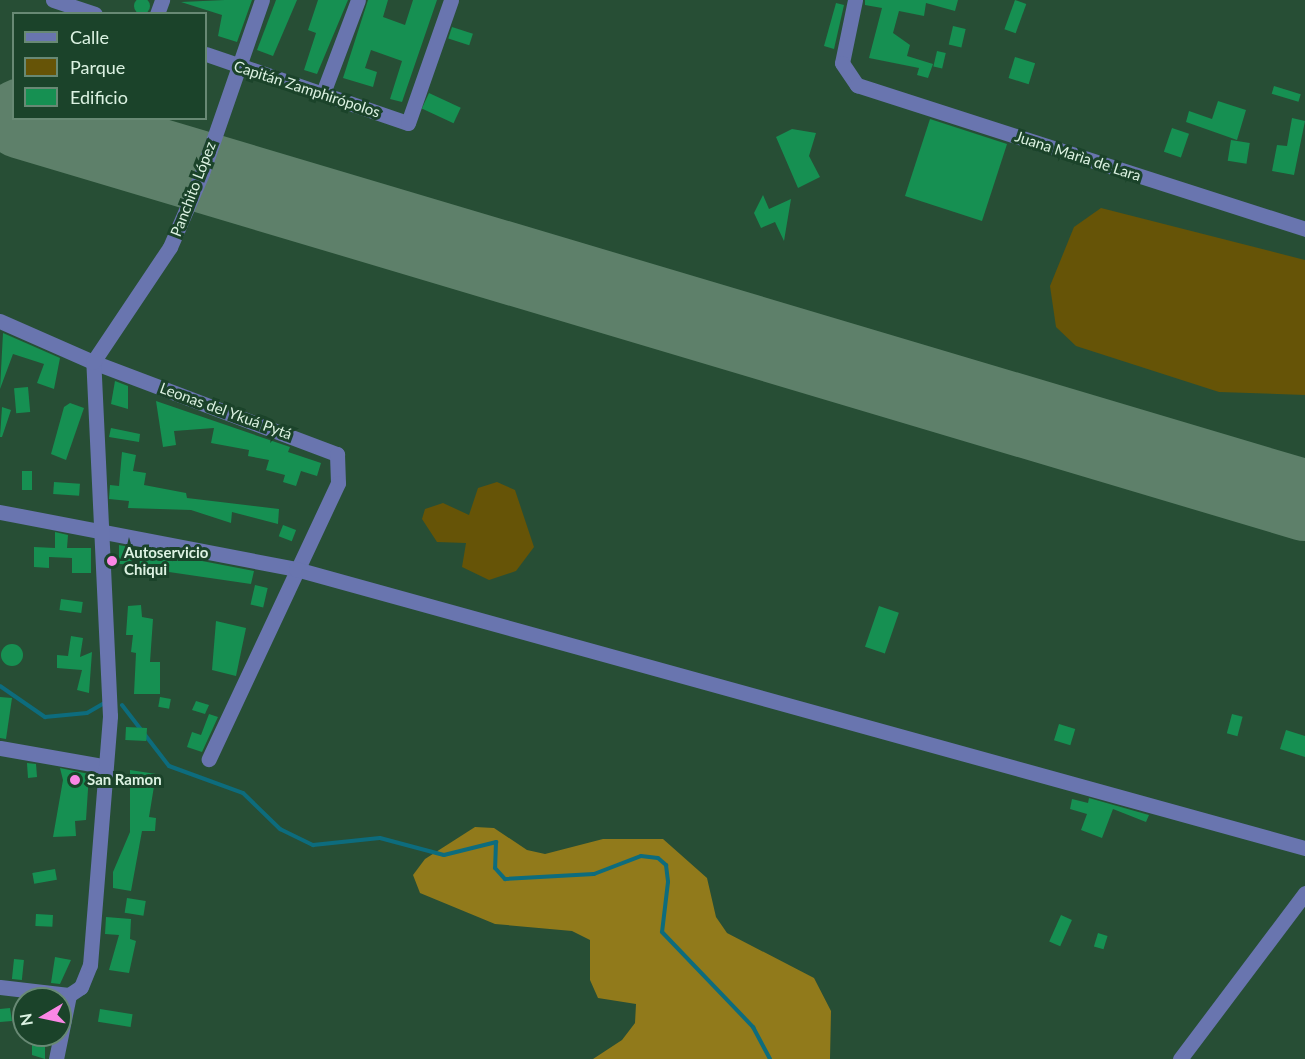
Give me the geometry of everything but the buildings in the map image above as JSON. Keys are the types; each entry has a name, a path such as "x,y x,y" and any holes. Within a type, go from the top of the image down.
{"street":[{"name":"Panchito López","path":"93,362 170,247 202,173 236,67 262,0"},
{"path":"323,93 358,0"},
{"name":"Capitán Zamphirópolos","path":"207,54 236,67 323,93 408,123 452,0"},
{"name":"Juana Marìa de Lara","path":"855,0 842,51 852,81 1305,229"},
{"path":"60,1 90,12"},
{"name":"Leonas del Ykuá Pytá","path":"0,321 93,362 336,454 338,483 296,568"},
{"path":"72,993 81,987 90,965 103,766 110,716 93,362"},
{"path":"0,512 296,568 1305,848"},
{"path":"209,759 296,568"},
{"path":"0,748 103,766"},
{"path":"1180,1059 1305,893"}],"green space":[{"path":"1101,208 1305,260 1305,395 1219,392 1076,346 1056,327 1050,286 1074,227"},
{"path":"497,482 515,490 534,547 516,571 489,580 462,567 466,543 437,542 422,519 425,509 443,503 469,515 478,488"}],"shaded area":[{"path":"475,827 494,828 527,850 545,854 603,839 663,839 707,878 716,917 727,933 814,978 831,1011 830,1059 593,1059 622,1040 635,1023 636,1004 598,998 590,980 590,940 572,931 495,924 420,893 413,875 425,859"}],"waterway":[{"path":"0,686 45,717 87,713 104,703"},
{"path":"122,705 169,766 243,793 280,829 313,845 380,838 444,855 496,842 495,868 505,879 594,874 641,856 658,858 666,865 668,882 662,932 753,1027 770,1059"}],"runway":[{"path":"29,120 1305,500"}],"place":[{"name":"Autoservicio Chiqui","path":"112,561"},
{"name":"San Ramon","path":"75,780"}]}
